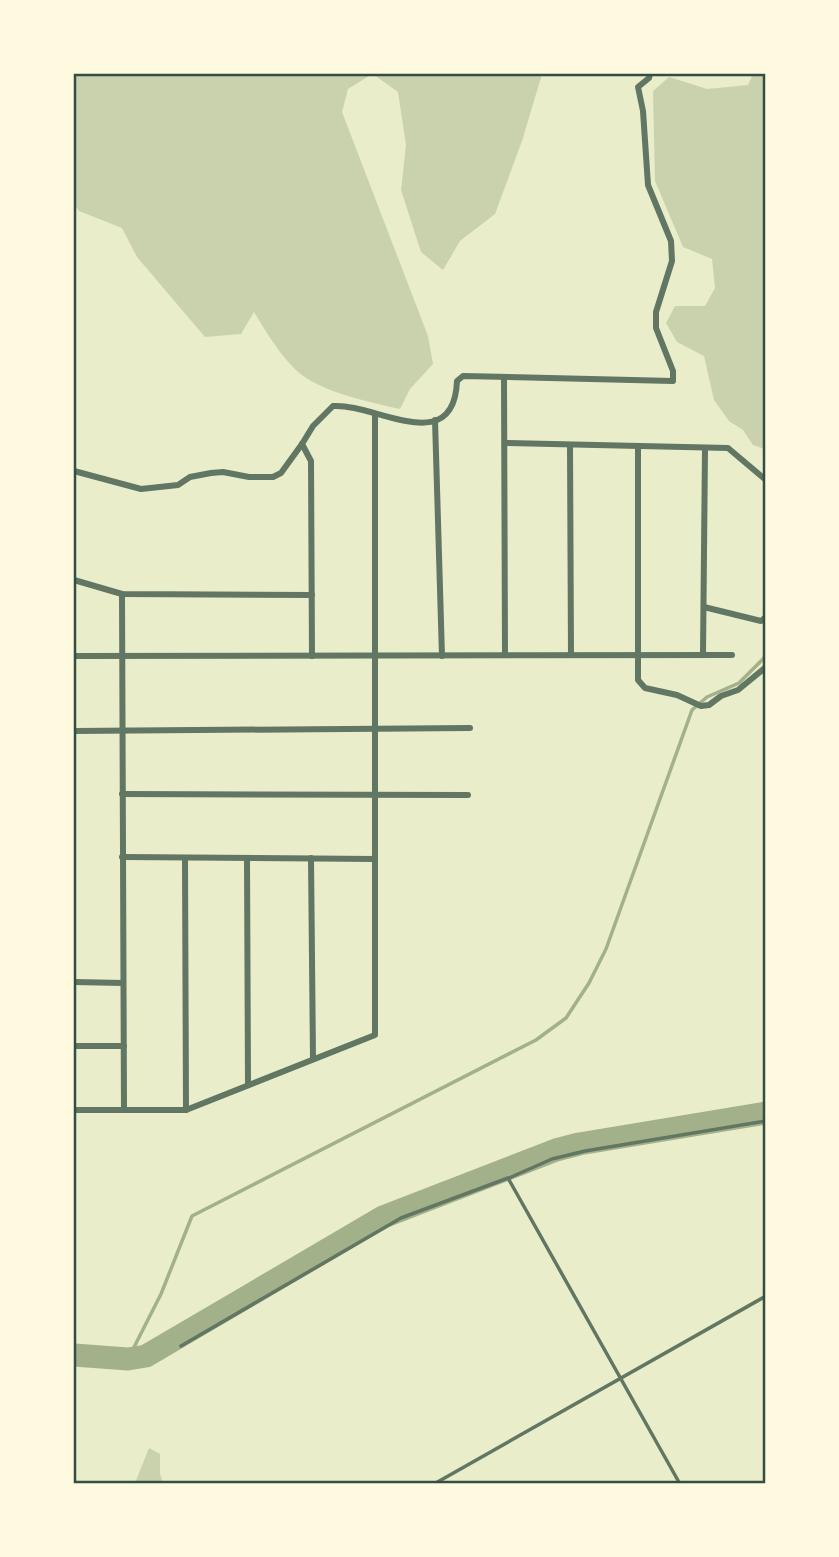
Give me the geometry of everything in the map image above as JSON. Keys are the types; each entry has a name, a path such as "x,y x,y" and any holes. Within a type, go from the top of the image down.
{"street":[{"path":"74,471 141,489 178,485 190,477 211,473 273,477 281,473 313,426 332,405 358,408 397,421 435,420 443,418 454,406 457,381 463,376 673,381 673,371 656,328 656,312 672,261 671,241 648,185 643,111 638,87 650,74"},
{"path":"504,377 505,655"},
{"path":"74,1110 186,1110 375,1035 374,414"},
{"path":"435,420 442,656"},
{"path":"505,443 728,448 765,480"},
{"path":"302,444 311,461 312,656"},
{"path":"570,445 572,655"},
{"path":"638,447 638,680 645,688 677,695 701,706 709,705 721,696 738,690 765,667"},
{"path":"703,654 705,449"},
{"path":"74,580 122,594 312,595"},
{"path":"122,594 124,1110"},
{"path":"704,607 761,621 765,617"},
{"path":"74,656 732,654"},
{"path":"74,731 470,728"},
{"path":"122,794 468,795"},
{"path":"122,858 375,859"},
{"path":"185,858 186,1110"},
{"path":"247,858 248,1085"},
{"path":"311,858 313,1059"},
{"path":"74,982 123,983"},
{"path":"74,1046 124,1046"}],"lane":[{"path":"181,1346 401,1217 552,1159 765,1121"},
{"path":"508,1178 680,1483"},
{"path":"434,1483 765,1296"}],"green space":[{"path":"74,74 372,74 348,89 342,112 428,336 433,364 410,389 400,409 346,395 307,378 285,358 254,312 241,334 205,337 137,257 122,228 79,211 74,204"},
{"path":"373,74 542,74 522,141 495,214 460,241 443,270 421,252 401,190 406,145 398,92"},
{"path":"753,74 766,74 765,449 753,445 743,430 729,421 714,400 704,356 677,342 666,323 675,306 705,306 715,288 712,259 683,247 655,181 653,91 669,77 707,89 748,85"},
{"path":"149,1448 160,1454 163,1483 135,1483"}],"waterway":[{"path":"128,1359 161,1294 192,1216 536,1040 566,1018 589,983 606,949 692,710 707,697 739,683 766,656"},
{"path":"74,1355 128,1359 146,1356 383,1217 556,1150 766,1113"}]}
